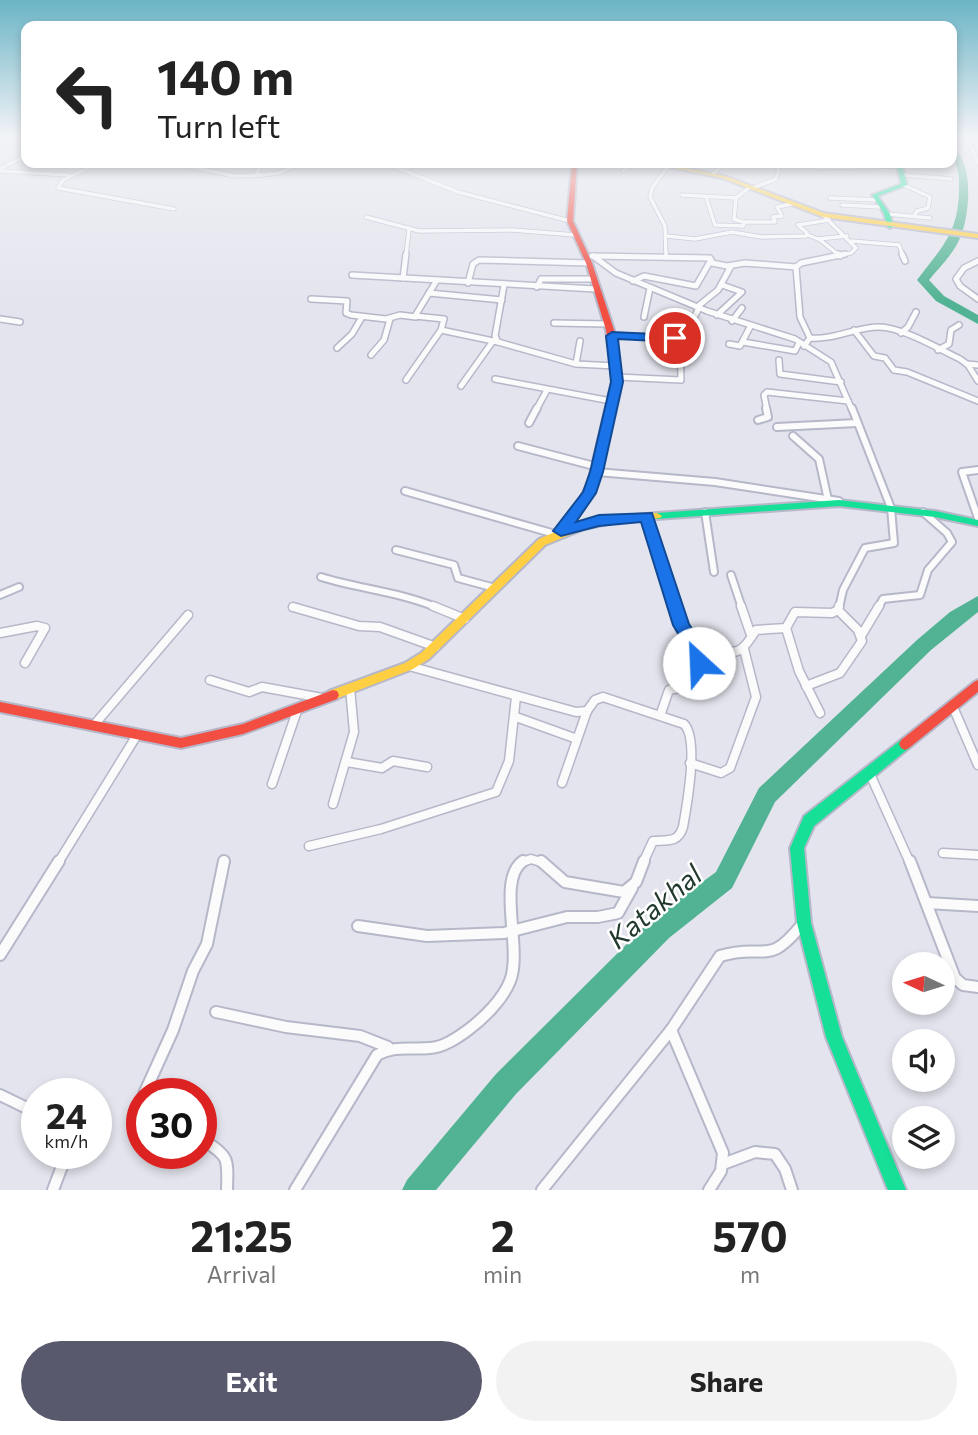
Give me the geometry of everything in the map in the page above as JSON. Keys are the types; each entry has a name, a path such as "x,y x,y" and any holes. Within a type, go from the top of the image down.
{"street":[{"path":"78,192 174,209"},
{"path":"457,192 570,221"},
{"path":"558,533 589,493 597,469 617,371 612,336 594,284 590,258 570,221 573,192"},
{"path":"651,192 652,206 664,222 666,255"},
{"path":"682,195 736,198 746,192"},
{"path":"468,282 473,264 479,260 666,255 710,260 715,264 731,266 745,263 796,267 801,263 855,251 852,241 826,218 761,192"},
{"path":"881,192 877,192 884,212"},
{"path":"914,216 917,211 928,208 930,197 923,192"},
{"path":"706,197 717,226 743,226 743,222"},
{"path":"736,198 734,219 743,222 775,222 773,217 782,216 778,207 792,204"},
{"path":"830,198 884,212 924,230 978,236"},
{"path":"842,205 930,218"},
{"path":"840,256 818,239 808,235 798,225 826,218 884,212"},
{"path":"366,217 425,231 512,230 576,234"},
{"path":"403,278 407,266 405,242 409,229"},
{"path":"666,236 695,239 732,232 761,237 808,235"},
{"path":"818,239 847,236"},
{"path":"852,241 899,245 905,261"},
{"path":"590,258 633,281 698,308 750,327 786,336 831,362 891,508 894,542 865,548 843,590 838,610"},
{"path":"633,281 644,276 696,286 710,260"},
{"path":"978,261 964,268 956,279 960,286 978,299"},
{"path":"686,333 698,308 722,285 731,266"},
{"path":"796,267 800,317 810,338"},
{"path":"352,275 537,287 594,284"},
{"path":"537,287 541,279 594,284"},
{"path":"416,317 437,280"},
{"path":"461,386 496,342 504,285"},
{"path":"717,315 742,292 722,285"},
{"path":"644,317 650,288"},
{"path":"429,293 502,300"},
{"path":"311,299 347,301 346,313 362,317 390,319 400,315 444,319 441,330 406,380"},
{"path":"732,321 742,308"},
{"path":"901,333 908,327 916,312"},
{"path":"337,348 352,334 362,317"},
{"path":"0,319 20,323"},
{"path":"371,355 384,340 390,319"},
{"path":"554,323 608,324"},
{"path":"938,350 949,344 951,330 959,325"},
{"path":"729,344 740,346 750,327"},
{"path":"743,342 795,352 810,338 831,339 854,330 888,327 967,364 978,365"},
{"path":"441,330 576,364 681,380 680,344 670,337 612,336"},
{"path":"854,330 874,356 885,358 894,370 907,372 978,401"},
{"path":"576,364 580,341"},
{"path":"779,360 780,374 841,382"},
{"path":"967,364 978,382"},
{"path":"495,379 611,401"},
{"path":"529,422 547,390"},
{"path":"758,420 768,417 764,393 848,401"},
{"path":"777,427 857,423"},
{"path":"793,436 819,459 828,500"},
{"path":"518,446 597,469 715,482 852,504 978,520 961,476 962,472 978,470"},
{"path":"405,491 558,533"},
{"path":"0,707 181,743 207,739 243,729 409,666 437,647 542,542 558,533 599,520 819,503 852,504"},
{"path":"705,512 714,572"},
{"path":"806,686 840,673 862,641 861,636 883,599 920,595 931,566 952,542 947,533 923,512"},
{"path":"647,517 681,625 701,656"},
{"path":"396,550 454,565 458,578 495,588"},
{"path":"731,575 751,635"},
{"path":"321,577 357,588 414,598 466,619"},
{"path":"0,595 19,587"},
{"path":"293,607 359,626 380,627 437,647"},
{"path":"820,713 794,658 786,628 795,612 838,610"},
{"path":"838,610 861,636"},
{"path":"94,725 188,615"},
{"path":"0,633 37,626 45,628 25,663"},
{"path":"690,763 721,773 730,768 756,697 744,649 751,635 763,629 786,628"},
{"path":"661,713 669,690 694,685 701,656 706,651 731,653 744,649"},
{"path":"409,666 516,697 576,712 587,711"},
{"path":"210,680 249,692 262,687 323,698"},
{"path":"897,1190 834,1037 804,923 797,873 797,848 809,821 978,685"},
{"path":"333,804 347,762 354,719 350,688"},
{"path":"309,846 381,829 496,793 504,780 516,717 516,697"},
{"path":"358,926 427,936 513,932 568,917 598,918 618,913 638,881 647,848 653,841 680,836 686,815 690,763 688,727 680,720 661,713 603,697 596,700 587,711 562,783"},
{"path":"953,707 978,765"},
{"path":"272,784 298,708"},
{"path":"516,717 577,739"},
{"path":"0,955 137,735"},
{"path":"347,762 382,768 393,761 427,767"},
{"path":"870,774 927,903 955,978 963,985 978,987"},
{"path":"943,853 978,855"},
{"path":"216,1012 286,1027 360,1036 387,1047 434,1048 475,1024 511,980 515,963 510,905 513,873 519,862 527,859 544,862 555,878 567,883 624,892 632,888"},
{"path":"151,1078 173,1030 193,971 207,944 225,861"},
{"path":"927,903 978,906"},
{"path":"542,1190 671,1030 720,956 740,951 773,954 788,945 804,923"},
{"path":"671,1030 718,1138 723,1164 709,1190"},
{"path":"295,1190 359,1079 377,1055 387,1047"},
{"path":"0,1095 21,1105"},
{"path":"217,1149 225,1155 228,1163 227,1190"},
{"path":"723,1164 755,1152 775,1154 785,1169 792,1190"},
{"path":"53,1190 61,1169"}],"waterway":[{"name":"Katakhal","path":"963,192 962,213 953,243 923,280 933,293 978,320"},
{"name":"Katakhal","path":"417,1190 506,1084 660,929 724,880 767,795 924,645 956,617 978,603"}],"traffic: fast":[{"path":"885,192 875,195 887,214 890,226"},
{"path":"657,516 839,503 935,514 978,523"},
{"path":"897,1190 834,1037 804,923 797,848 809,821 905,744"}],"traffic: slow":[{"path":"761,192 823,215 978,236"},
{"path":"333,695 409,666 425,656 542,542 584,525 657,516"}],"traffic: jam":[{"path":"561,531 582,504 593,483 617,377 610,330 589,263 570,221 572,192"},
{"path":"905,744 978,685"},
{"path":"0,707 181,743 243,729 333,695"}],"route":[{"path":"675,338 612,336 617,382 597,472 589,493 561,531 599,520 647,517 681,625 701,656 699,663"}]}
